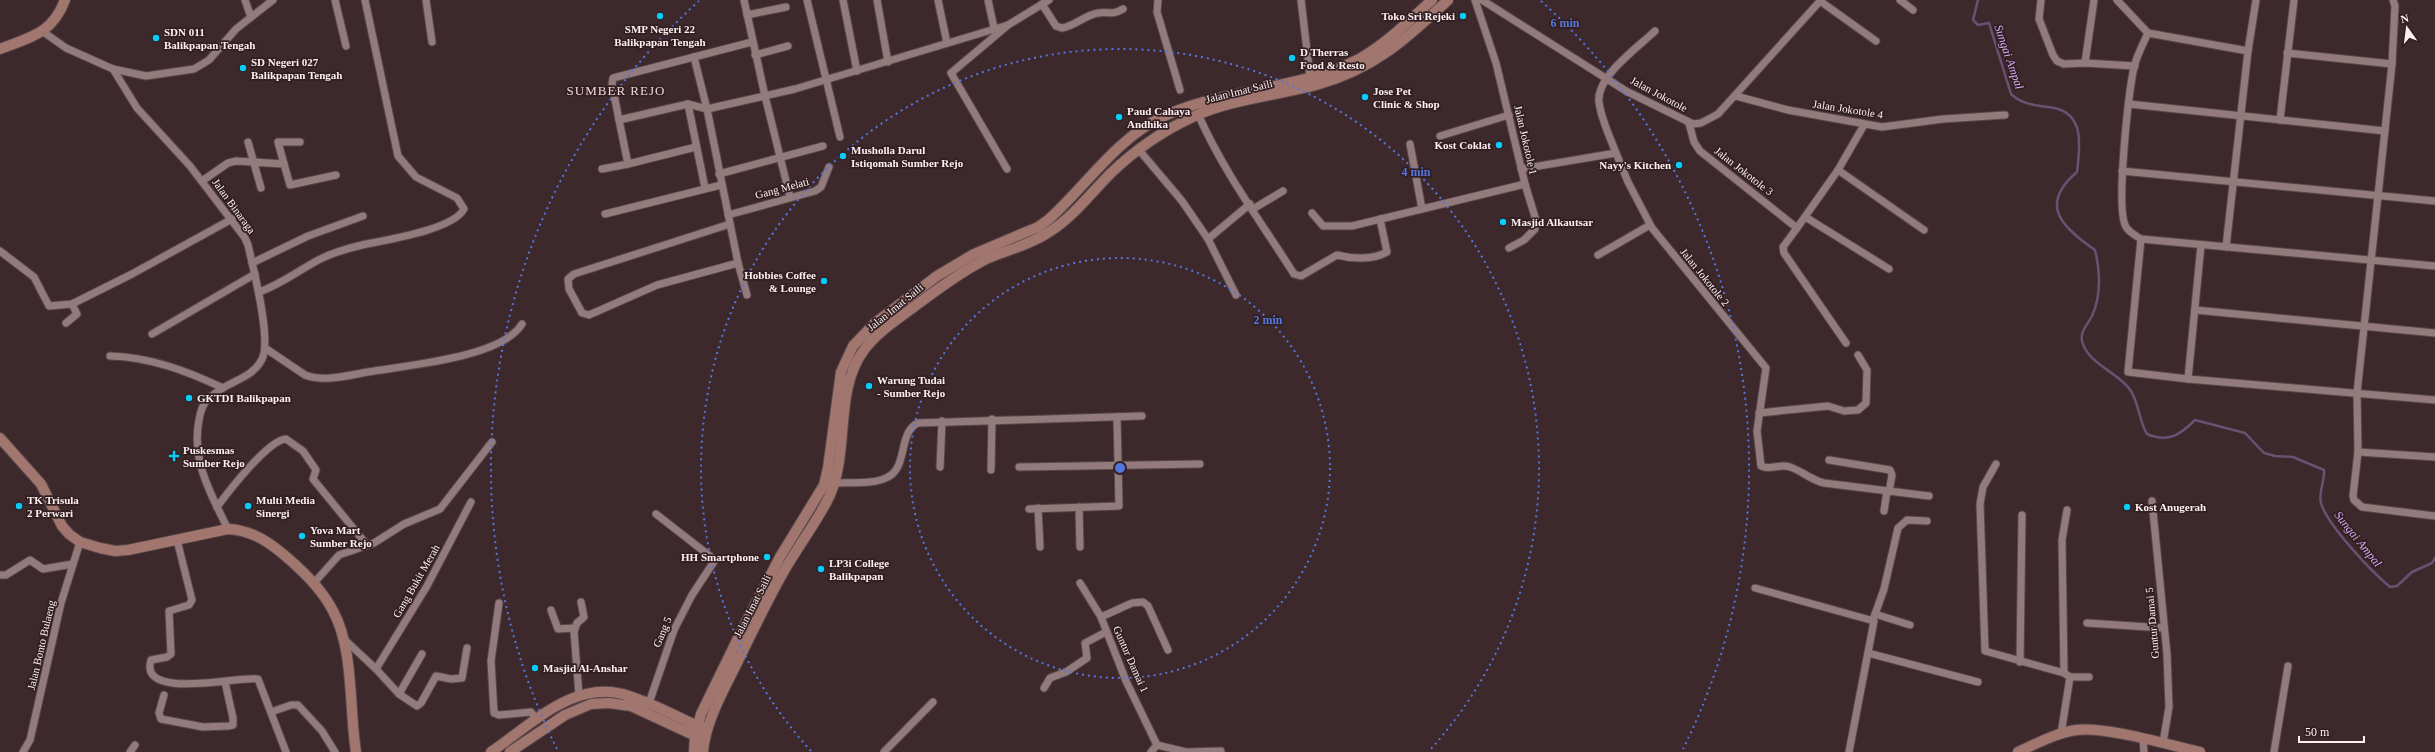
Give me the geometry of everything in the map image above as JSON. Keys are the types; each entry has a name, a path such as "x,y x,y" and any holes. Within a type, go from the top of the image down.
{"main road":[{"path":"0,49 49,27 54,21 65,0"},
{"name":"Jalan Imat Saili","path":"701,733 702,714 758,597 824,485 829,462 840,378 846,357 853,346 875,324 937,276 959,262 1001,242 1038,227 1048,220 1123,145 1148,124 1198,103 1237,92 1310,76 1359,59 1394,34 1432,0"},
{"name":"Jalan Imat Saili","path":"701,733 770,597 827,501 835,483 841,456 848,386 862,352 879,334 935,291 970,268 1036,239 1058,226 1114,170 1138,150 1172,127 1198,114 1315,85 1363,68 1405,39 1448,0"},
{"path":"1001,242 1006,252"},
{"path":"0,438 41,484 62,526 80,542 115,551 228,529 242,530 274,545 313,584 334,611 345,640 351,720 356,752"},
{"path":"491,752 550,710 579,695 616,692 649,703 686,720 701,733 703,752"},
{"path":"510,752 565,715 591,704 609,703 631,706 701,733"},
{"path":"2018,752 2061,734 2090,730 2144,739 2200,752"},
{"path":"694,752 701,733"}],"street":[{"path":"245,0 251,17"},
{"path":"42,31 66,48 113,69 146,76 194,68 209,60 236,29 273,0"},
{"path":"335,0 346,46"},
{"path":"259,292 272,288 313,263 334,253 414,234 457,218 464,208 457,198 416,177 398,156 365,0"},
{"path":"426,0 432,42"},
{"path":"744,0 764,96 790,197"},
{"path":"807,0 840,138"},
{"path":"842,0 857,71"},
{"path":"877,0 888,62"},
{"path":"938,0 947,43"},
{"path":"988,0 994,28"},
{"path":"1158,0 1157,12 1180,90"},
{"path":"1301,0 1310,76"},
{"name":"Jalan Jokotole 1","path":"1312,213 1320,224 1328,228 1352,226 1525,184 1496,63 1476,0"},
{"name":"Jalan Jokotole","path":"1482,0 1558,49 1607,76 1648,103 1689,123 1697,124 1713,117 1736,96 1820,0"},
{"path":"1820,0 1876,41"},
{"path":"1900,0 1913,10"},
{"path":"2041,0 2039,20 2053,55 2057,61 2064,64 2085,63 2134,66"},
{"path":"2085,63 2094,0"},
{"path":"2117,0 2148,33 2248,51"},
{"path":"2226,247 2248,51 2256,0"},
{"path":"2280,120 2294,0"},
{"path":"2393,0 2395,6 2392,64 2357,393 2358,452 2353,496 2357,505 2435,516"},
{"path":"1007,170 951,74 952,71 1008,25 1046,2 1056,26 1062,28 1092,14 1112,14 1123,9"},
{"path":"747,15 786,7"},
{"path":"619,120 688,104 707,109 764,96 888,62 994,28 1008,25"},
{"path":"1607,76 1655,31"},
{"path":"2148,33 2134,66 2122,170 2124,222 2130,231 2140,239 2435,266"},
{"path":"628,164 612,84 613,78 752,42"},
{"path":"755,56 788,46"},
{"path":"2287,53 2392,64"},
{"path":"694,57 707,109 721,185 738,263 747,295"},
{"name":"Jalan Binaraga","path":"113,69 137,108 202,181 245,238 259,292 265,348"},
{"name":"Jalan Jokotole 2","path":"1607,76 1598,95 1599,102 1616,153 1628,182 1650,225 1736,332 1764,364 1767,372 1757,431 1761,466 1767,468 1789,466 1814,481 1888,492 1929,496"},
{"name":"Jalan Jokotole 4","path":"1736,96 1788,110 1864,125 1894,126 1944,119 2005,115"},
{"path":"688,104 705,188"},
{"path":"2129,104 2385,132"},
{"path":"1198,114 1217,153 1294,274 1298,276 1334,256 1352,258 1379,256 1387,252 1377,220"},
{"path":"1440,136 1509,115"},
{"name":"Jalan Jokotole 3","path":"1689,123 1694,142 1700,151 1797,228"},
{"path":"1846,343 1784,252 1783,246 1806,218 1838,170 1864,125"},
{"path":"248,142 261,188"},
{"path":"300,142 278,142 290,186 336,175"},
{"path":"1410,144 1422,209"},
{"path":"719,174 823,146"},
{"path":"602,169 696,147"},
{"path":"1138,150 1182,202 1208,239 1236,295"},
{"path":"1521,169 1616,153"},
{"path":"202,181 228,163 236,161 284,164"},
{"name":"Gang Melati","path":"728,215 818,190 829,167"},
{"path":"1838,170 1924,230"},
{"path":"2122,170 2377,197 2435,201"},
{"path":"1509,248 1524,240 1535,229 1534,216 1525,184"},
{"path":"605,214 721,185"},
{"path":"1208,239 1251,206 1283,191"},
{"path":"252,263 308,236 362,216"},
{"path":"1806,218 1889,269"},
{"path":"0,251 34,277 49,306 72,304 132,274 232,219"},
{"path":"730,224 574,274 568,279 569,288 582,313 589,316 657,285 738,263"},
{"path":"1598,255 1650,225"},
{"path":"2140,239 2126,371 2188,379 2435,400"},
{"path":"2188,379 2200,245"},
{"path":"152,334 255,274"},
{"path":"66,323 77,314 72,304"},
{"path":"2194,310 2435,332"},
{"path":"228,529 207,486 196,444 200,414 206,401 223,388 242,380 254,369 262,359 265,348 305,375 312,378 330,377 425,364 462,356 514,334 522,324"},
{"path":"1759,413 1810,410 1828,406 1853,411 1864,406 1867,370 1858,355"},
{"path":"110,356 127,356 158,363 191,374 223,388"},
{"path":"835,483 876,481 889,477 895,470 909,429 913,425 927,421 1142,416"},
{"path":"1029,509 1119,506 1117,417"},
{"path":"991,470 992,420"},
{"path":"940,467 942,421"},
{"path":"217,506 250,466 279,441 286,439 303,451 316,470 313,478 367,545"},
{"path":"313,584 339,555 367,545 404,524 440,509 492,442"},
{"path":"2358,452 2435,457"},
{"path":"1828,460 1890,470 1892,475 1884,510"},
{"path":"1018,467 1200,464"},
{"path":"1996,464 1983,487 1980,504 1984,650 1986,653 2067,675 2089,677"},
{"name":"Guntur Damai 5","path":"2152,501 2164,628 2169,707 2163,743"},
{"name":"Gang Bukit Merah","path":"376,669 427,586 471,502"},
{"path":"1079,507 1080,547"},
{"path":"1038,508 1040,547"},
{"path":"2061,734 2067,675 2062,540 2068,510"},
{"name":"Gang 5","path":"649,703 674,630 714,562 714,558 656,514"},
{"path":"2020,662 2022,515"},
{"path":"1849,752 1874,617 1901,523 1907,520 1927,521"},
{"path":"177,540 192,600 189,605 169,611 171,654 167,657 152,659 151,670 155,676 172,682 192,685 258,679 286,752"},
{"name":"Jalan Bonto Bulaeng","path":"26,752 61,603 80,542"},
{"path":"0,575 6,575 30,560 43,570 73,564"},
{"name":"Guntur Damai 1","path":"1080,583 1101,617 1126,681 1157,745"},
{"path":"1755,588 1910,626"},
{"path":"551,610 558,629 574,628 584,617 581,602"},
{"path":"1101,617 1132,603 1143,602 1148,606 1168,650"},
{"path":"499,603 491,661 494,713 498,715 531,712 537,720"},
{"path":"2087,623 2164,628"},
{"path":"574,628 579,695"},
{"path":"1044,688 1050,678 1066,672 1087,658 1084,643 1106,632"},
{"path":"345,640 376,669 399,694 417,706 421,703 436,676 451,679 462,678 467,648"},
{"path":"1868,653 1978,682"},
{"path":"399,694 422,654"},
{"path":"2274,752 2288,666"},
{"path":"164,695 159,713 161,719 190,726 229,726 232,725 234,718 225,682"},
{"path":"884,752 933,702"},
{"path":"271,712 291,704 298,705 322,731 335,752"},
{"path":"2144,739 2144,752"},
{"path":"130,752 135,745"},
{"path":"1151,752 1157,745 1186,752 1221,751"}],"waterway":[{"name":"Sungai Ampal","path":"1978,0 1973,20 1978,25 1989,23 2011,94 2026,103 2064,111 2076,124 2079,142 2077,172 2065,184 2059,195 2057,205 2059,215 2065,224 2073,233 2095,250 2097,258 2099,275 2097,300 2092,316 2083,331 2082,341 2090,356 2126,384 2131,391 2147,434 2161,438 2173,436 2184,430 2195,420 2245,433 2264,453 2275,456 2293,457 2324,470 2320,499 2325,512 2351,548 2372,571 2390,587 2397,586 2412,572 2432,563 2435,558"}],"place":[{"name":"SMP Negeri 22 Balikpapan Tengah","path":"660,16"},
{"name":"Toko Sri Rejeki","path":"1463,16"},
{"name":"SDN 011 Balikpapan Tengah","path":"156,38"},
{"name":"D Therras Food & Resto","path":"1292,58"},
{"name":"SD Negeri 027 Balikpapan Tengah","path":"243,68"},
{"name":"Jose Pet Clinic & Shop","path":"1365,97"},
{"name":"Paud Cahaya Andhika","path":"1119,117"},
{"name":"Kost Coklat","path":"1499,145"},
{"name":"Musholla Darul Istiqomah Sumber Rejo","path":"843,156"},
{"name":"Nayy's Kitchen","path":"1679,165"},
{"name":"Masjid Alkautsar","path":"1503,222"},
{"name":"Hobbies Coffee & Lounge","path":"824,281"},
{"name":"Warung Tudai - Sumber Rejo","path":"869,386"},
{"name":"GKTDI Balikpapan","path":"189,398"},
{"name":"Puskesmas Sumber Rejo","path":"174,456"},
{"name":"TK Trisula 2 Perwari","path":"19,506"},
{"name":"Multi Media Sinergi","path":"248,506"},
{"name":"Kost Anugerah","path":"2127,507"},
{"name":"Yova Mart Sumber Rejo","path":"302,536"},
{"name":"HH Smartphone","path":"767,557"},
{"name":"LP3i College Balikpapan","path":"821,569"},
{"name":"Masjid Al-Anshar","path":"535,668"}],"district":[{"name":"SUMBER REJO","path":"616,90"}]}
